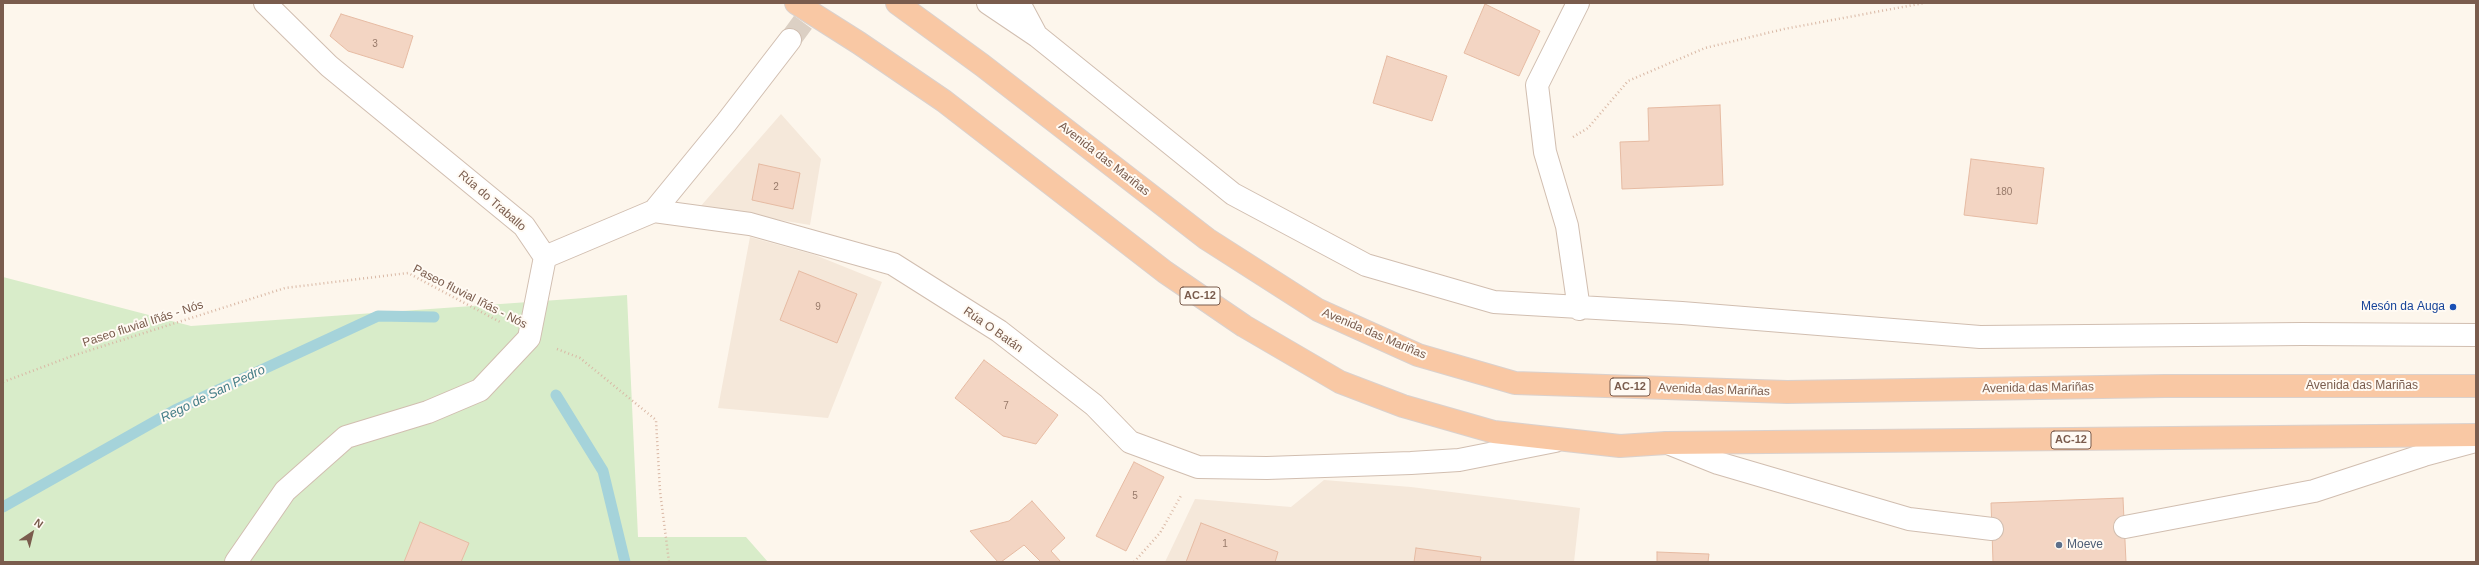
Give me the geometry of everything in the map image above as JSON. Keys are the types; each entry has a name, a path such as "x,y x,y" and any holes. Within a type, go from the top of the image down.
{"highway":[{"name":"AC-12","path":"796,3 859,42 944,101 1171,276 1244,326 1340,382 1403,406 1494,432 1620,446 1666,443 2476,435"},
{"name":"Avenida das Mariñas","path":"897,3 988,69 1207,239 1318,310 1418,355 1515,383 1787,392 2165,386 2476,386"}],"street":[{"name":"Rúa do Traballo","path":"265,3 329,66 524,226 545,257"},
{"path":"988,3 1037,36 1232,194 1366,265 1494,302 1579,309 1682,313 1980,337 2302,334 2476,335"},
{"path":"1019,3 1037,36"},
{"path":"1578,3 1537,84 1545,152 1567,226 1579,309"},
{"path":"236,562 285,491 346,437 428,412 480,390 529,338 545,257 654,211 790,40"},
{"name":"Rúa O Batán","path":"654,211 750,224 893,264 999,331 1094,405 1130,442 1198,466"},
{"path":"1198,466 1267,468 1411,464 1460,460 1559,440"},
{"path":"2125,527 2314,491 2424,455 2476,441"},
{"path":"1666,443 1718,463 1909,519 1992,529"}],"path":[{"path":"1545,152 1588,128 1628,81 1705,48 1784,29 1924,3"},
{"name":"Paseo fluvial Iñás - Nós","path":"3,382 72,356 285,288 408,273 529,338 580,358 656,420 660,491 669,562"},
{"path":"1134,562 1160,533 1198,466"}],"shaded area":[{"path":"781,114 821,159 810,225 700,207"},
{"path":"750,237 815,255 882,282 828,418 718,408"},
{"path":"1324,480 1411,487 1580,508 1574,562 1165,562 1195,499 1291,507"}],"green space":[{"path":"3,277 191,326 627,295 638,537 746,537 768,562 3,562"}],"building":[{"path":"1485,4 1540,31 1519,76 1464,53"},
{"path":"341,14 413,36 403,68 348,51 330,36"},
{"path":"1387,56 1447,76 1432,121 1373,103"},
{"path":"1720,105 1723,185 1622,189 1620,142 1649,141 1648,108"},
{"path":"1971,159 2044,168 2037,224 1964,215"},
{"path":"759,164 800,173 793,209 752,200"},
{"path":"799,271 857,294 837,343 780,320"},
{"path":"984,360 1058,415 1036,444 1003,436 955,398"},
{"path":"1134,462 1164,477 1126,551 1096,536"},
{"name":"Moeve","path":"2123,498 2126,562 1993,562 1991,503"},
{"path":"1032,501 1065,538 1051,551 1061,562 1041,562 1024,545 1001,562 998,562 970,531 1009,521"},
{"path":"420,522 469,543 461,562 404,562"},
{"path":"1201,523 1278,552 1275,562 1186,562"},
{"path":"1416,548 1481,557 1480,562 1414,562"},
{"path":"1657,552 1709,554 1708,562 1657,562"}],"waterway":[{"name":"Rego de San Pedro","path":"3,507 175,410 378,316 434,317"},
{"name":"Rego de San Pedro","path":"556,395 603,471 625,562"}],"tunnel":[{"path":"790,40 817,3"}],"place":[{"name":"Mesón da Auga","path":"2453,307"},
{"name":"Moeve","path":"2059,545"}]}
